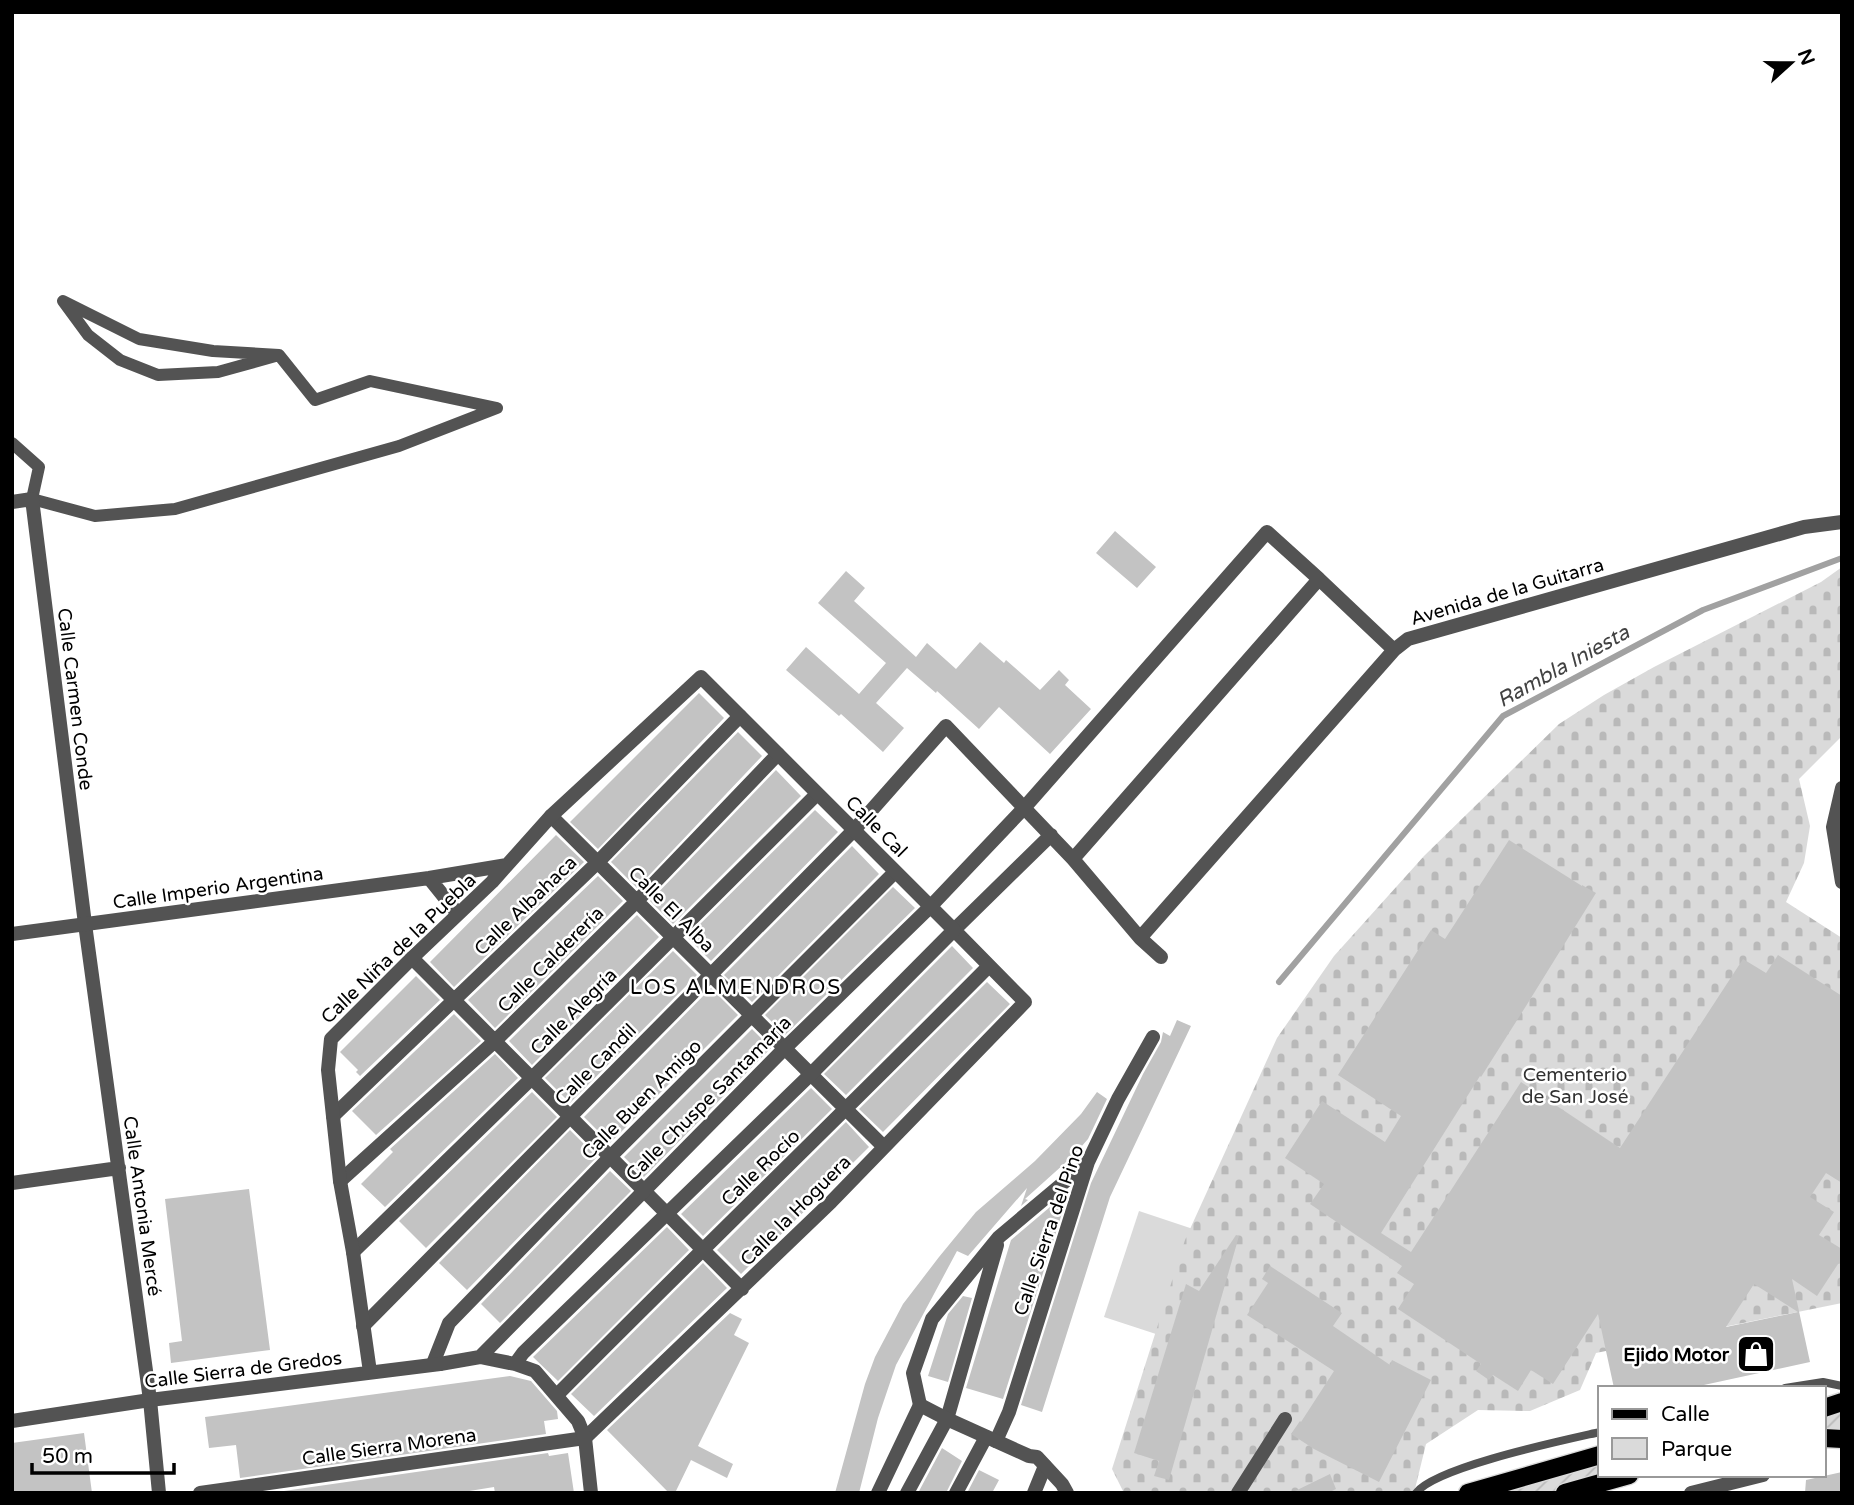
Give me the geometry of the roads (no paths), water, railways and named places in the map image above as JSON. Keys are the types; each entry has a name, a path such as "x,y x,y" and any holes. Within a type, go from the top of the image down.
{"main road":[{"path":"1468,1493 1598,1456"},
{"path":"1565,1493 1622,1477"}],"street":[{"path":"12,502 32,499 95,516 175,509 398,446 497,408 370,381 314,400 279,355 213,351 139,339 63,301 88,335 120,360 158,375 218,372 279,355"},
{"path":"12,443 39,467 32,499"},
{"name":"Calle Carmen Conde","path":"32,499 85,924"},
{"name":"Avenida de la Guitarra","path":"1140,938 1394,650 1408,639 1804,527 1842,522"},
{"name":"Calle Chuspe Santamaría","path":"480,1357 785,1048 930,907 1024,808 1267,532 1320,579"},
{"path":"1073,859 1320,579 1394,650"},
{"name":"Calle Cal","path":"701,677 1026,1002"},
{"name":"Calle Niña de la Puebla","path":"370,1372 340,1181 328,1070 331,1039 507,865 551,816 701,677"},
{"name":"Calle Albahaca","path":"333,1116 598,862 740,716"},
{"name":"Calle Candil","path":"363,1325 853,830 946,726 1024,808"},
{"name":"Calle Calderería","path":"340,1181 495,1041 637,901 778,754"},
{"path":"1842,788 1833,827 1839,846 1842,882"},
{"name":"Calle Alegría","path":"353,1252 532,1079 817,794"},
{"path":"1024,808 1073,859 1140,938 1161,957"},
{"name":"Calle El Alba","path":"551,816 884,1147"},
{"path":"515,1364 523,1353 811,1074 1051,835"},
{"name":"Calle Imperio Argentina","path":"12,934 429,878 507,865"},
{"name":"Calle Buen Amigo","path":"440,1364 434,1361 449,1323 610,1157 895,872"},
{"path":"429,878 458,914"},
{"name":"Calle Antonia Mercé","path":"85,924 150,1400 159,1493"},
{"path":"412,958 742,1289"},
{"name":"Calle Rocío","path":"556,1395 989,966"},
{"name":"Calle la Hoguera","path":"584,1438 742,1289 1026,1002"},
{"name":"Calle Sierra del Pino","path":"956,1493 1009,1412 1088,1162 1118,1099 1153,1037"},
{"path":"878,1493 920,1405 914,1373 932,1319 999,1237 1088,1162"},
{"path":"12,1183 119,1168"},
{"path":"906,1493 947,1419 999,1237"},
{"path":"480,1357 534,1371 578,1421 584,1438 591,1493"},
{"name":"Calle Sierra de Gredos","path":"12,1420 480,1357"},
{"path":"920,1405 1028,1456 1037,1457 1067,1493"},
{"path":"1238,1493 1285,1419"},
{"name":"Calle Sierra Morena","path":"200,1493 584,1438"},
{"path":"1034,1493 1045,1466"},
{"path":"1691,1493 1755,1477"}],"lane":[{"path":"1798,1386 1823,1382 1842,1386"},
{"path":"1416,1493 1429,1482 1455,1471 1530,1448 1598,1432"}],"waterway":[{"name":"Rambla Iniesta","path":"1279,982 1503,716 1703,610 1842,558"}],"place":[{"name":"Ejido Motor","path":"1756,1354"}],"district":[{"name":"LOS ALMENDROS","path":"736,987"}],"park label":[{"name":"Cementerio de San José","path":"1575,1085"}]}
